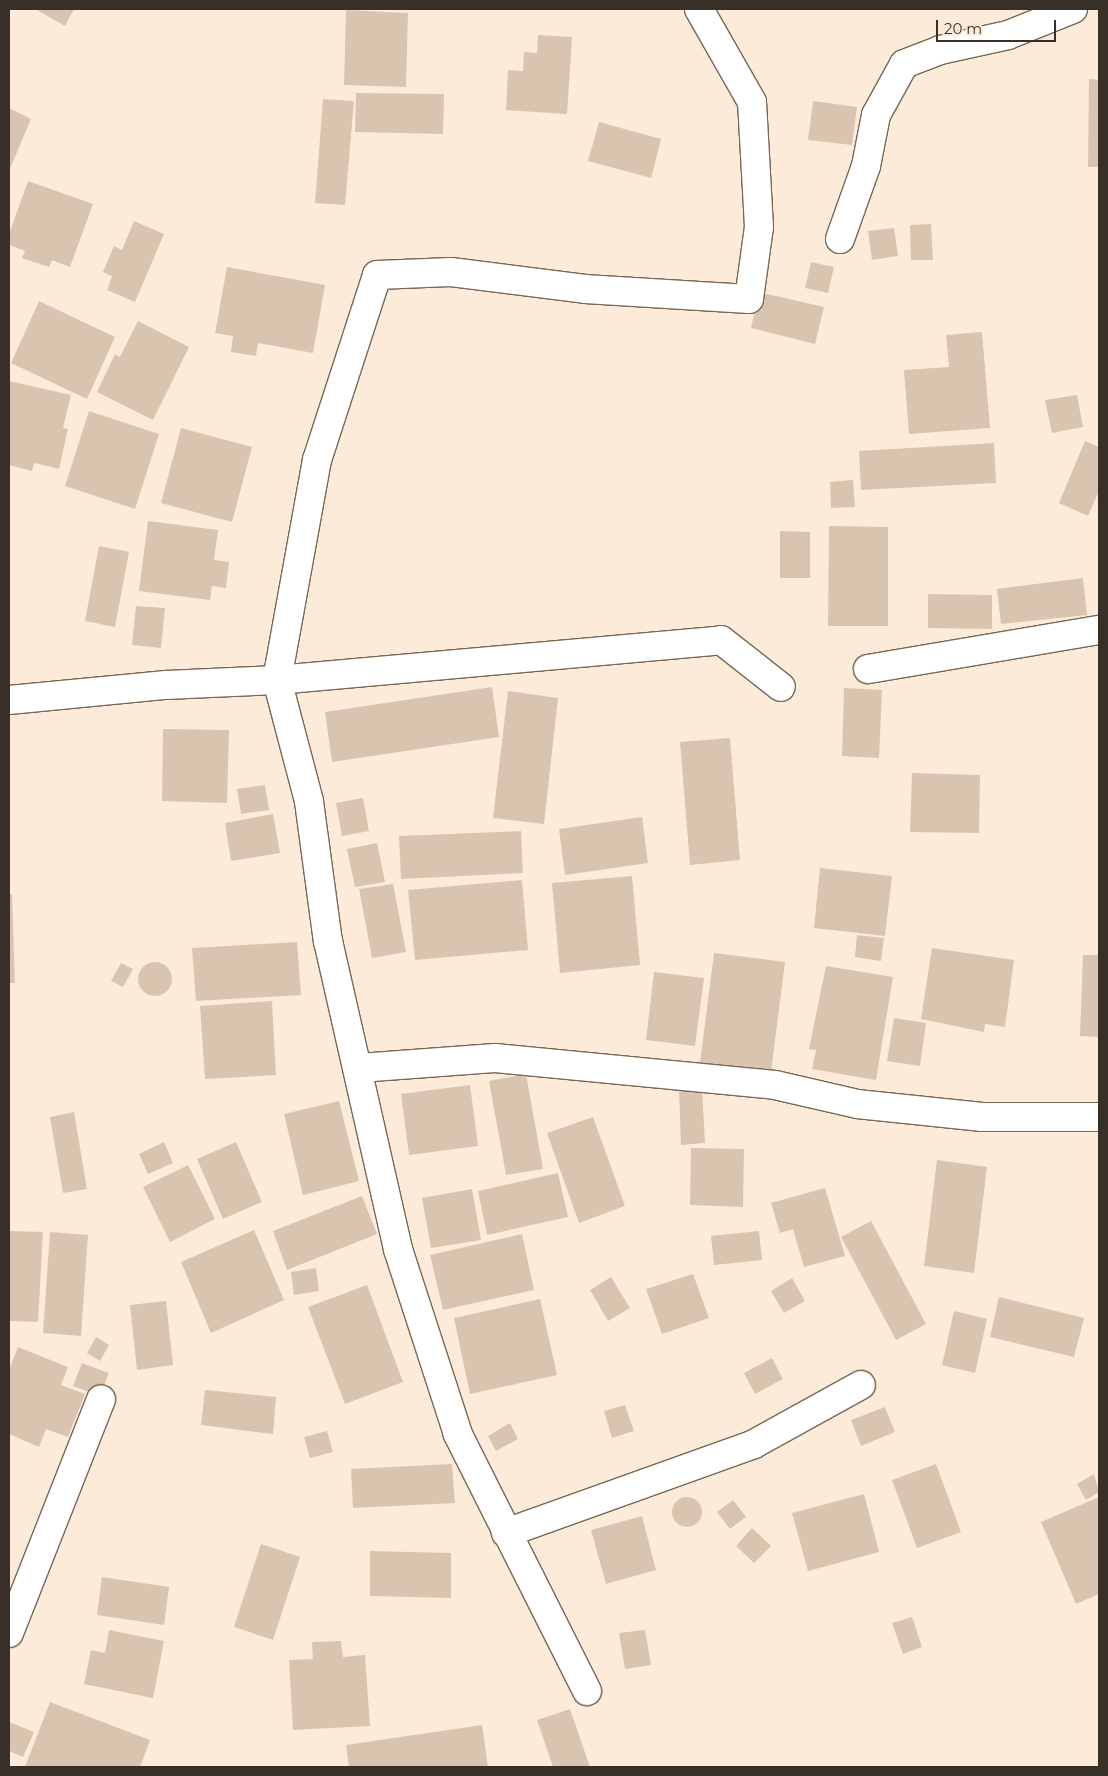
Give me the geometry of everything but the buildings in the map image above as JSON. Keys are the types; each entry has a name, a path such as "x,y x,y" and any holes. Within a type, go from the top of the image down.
{"street":[{"path":"587,1691 506,1533 458,1434 398,1250 328,942 309,801 277,680 317,460 377,274 451,272 585,289 749,299 759,227 752,102 698,9"},
{"path":"840,239 866,166 876,115 904,64 940,50 1008,35 1074,9"},
{"path":"868,669 1099,630"},
{"path":"9,700 166,685 277,680 721,640 781,687"},
{"path":"358,1068 495,1058 775,1085 857,1104 982,1117 1099,1117"},
{"path":"506,1533 754,1444 861,1385"},
{"path":"9,1633 101,1399"}]}
